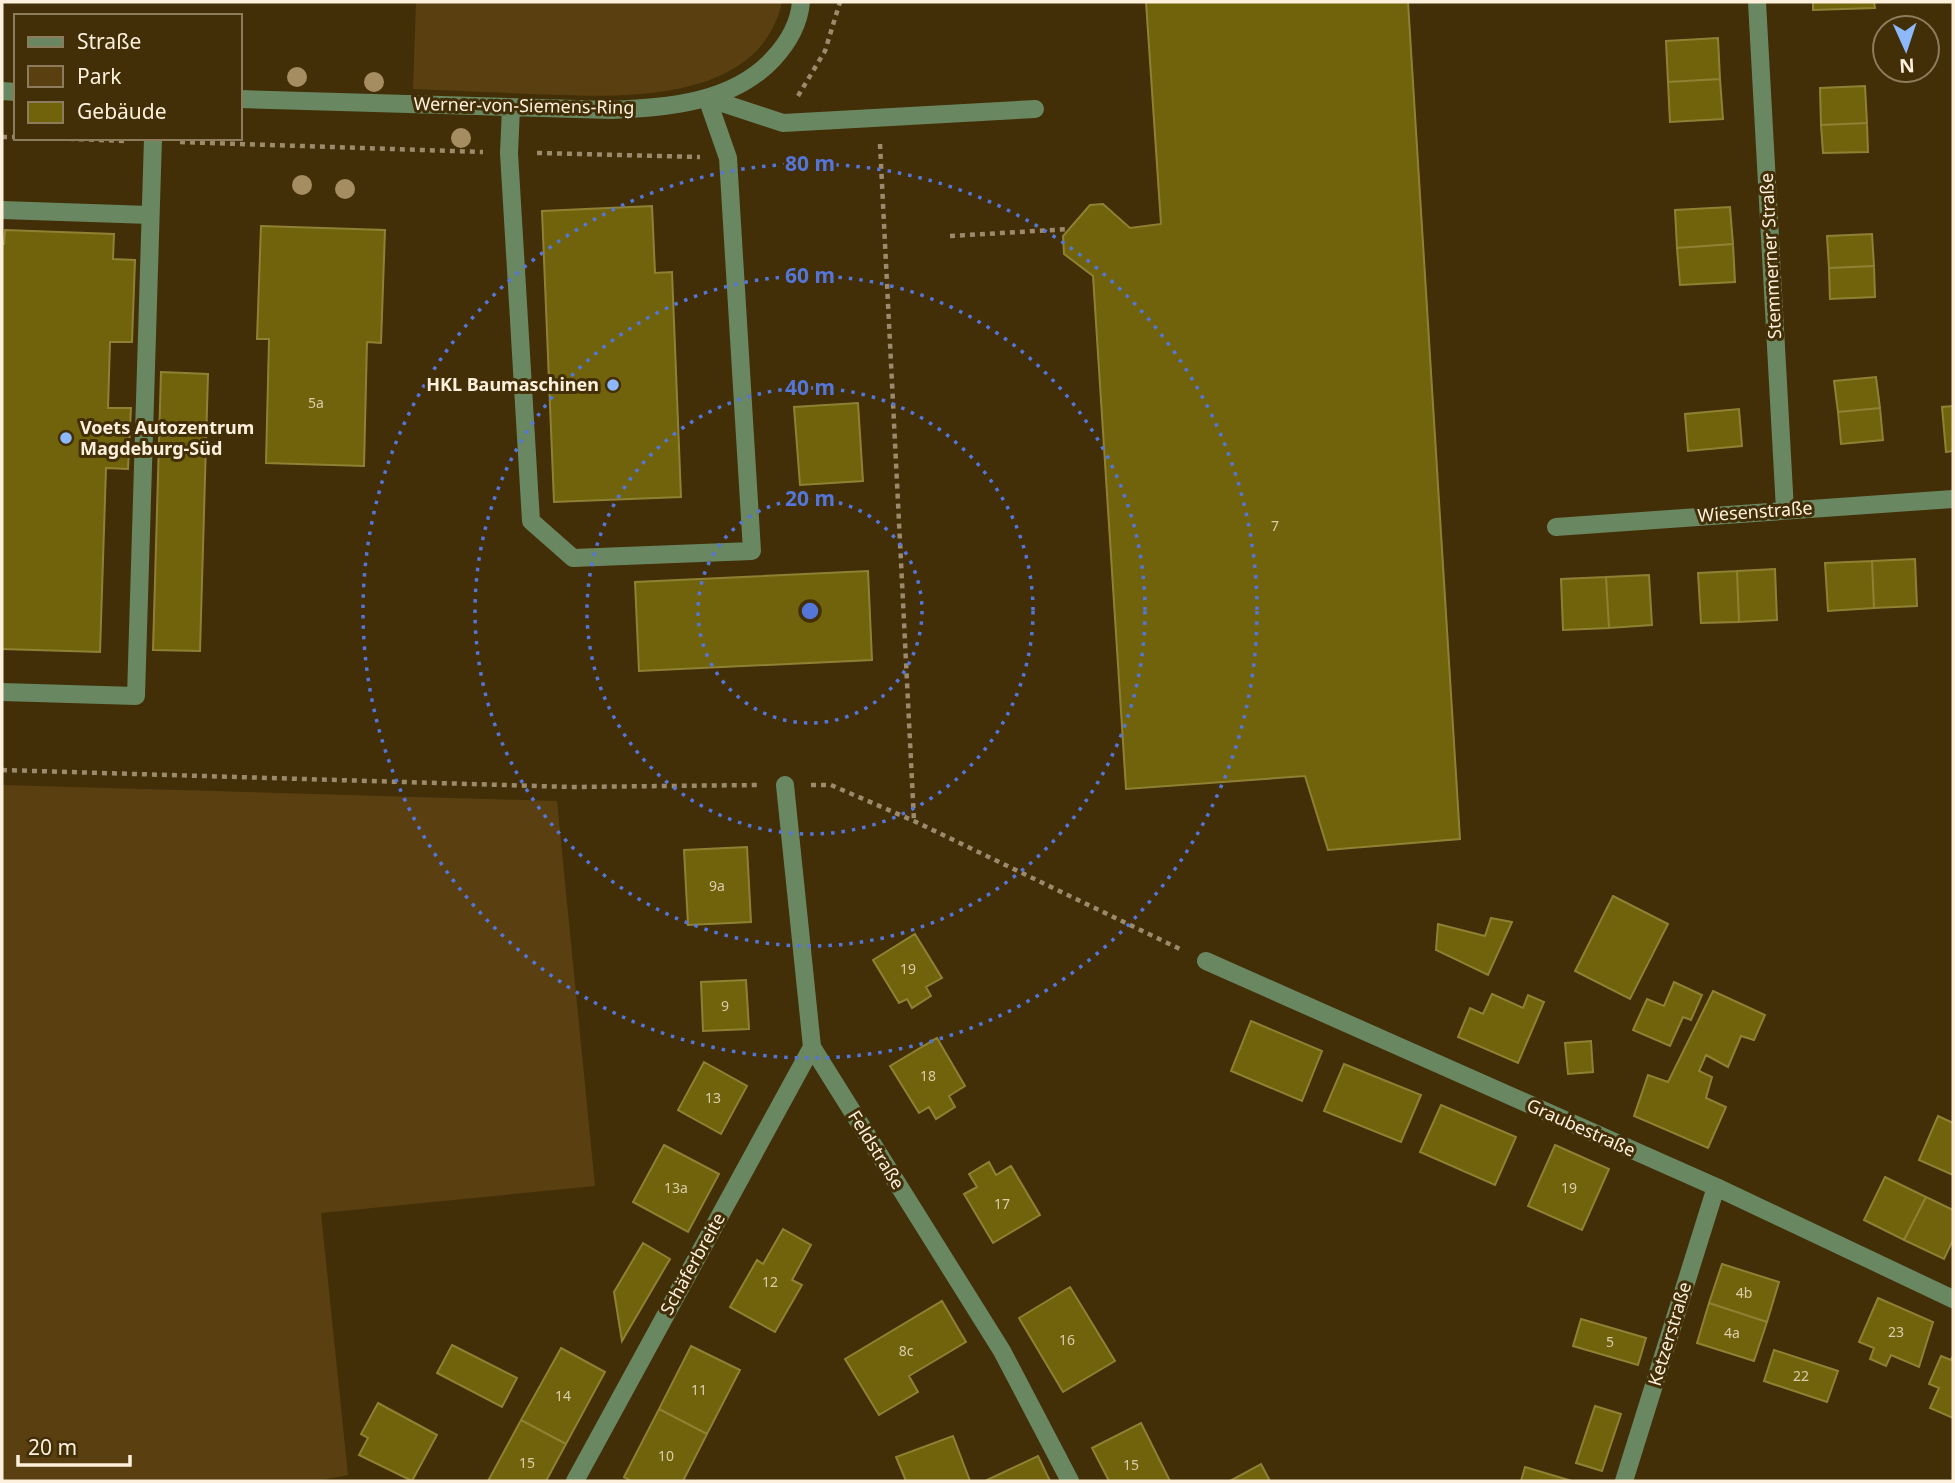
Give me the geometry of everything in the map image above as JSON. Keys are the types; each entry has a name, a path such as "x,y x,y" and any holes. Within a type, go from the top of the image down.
{"street":[{"name":"Werner-von-Siemens-Ring","path":"242,99 612,110 659,107 707,98 738,86 764,69 786,45 800,15 801,2"},
{"name":"Stemmerner Straße","path":"1757,2 1785,510"},
{"path":"707,98 783,123 1035,109"},
{"path":"511,108 509,153 531,521 573,558 752,551 728,158 707,98"},
{"path":"2,692 136,696 153,140"},
{"path":"2,211 150,215"},
{"name":"Wiesenstraße","path":"1556,527 1953,499"},
{"name":"Feldstraße","path":"785,785 812,1047 1002,1351 1070,1481"},
{"name":"Graubestraße","path":"1206,961 1716,1187 1953,1299"},
{"name":"Schäferbreite","path":"575,1481 812,1047"},
{"name":"Ketzerstraße","path":"1624,1481 1716,1187"}],"path":[{"path":"783,123 825,51 840,2"},
{"path":"878,118 914,821"},
{"path":"153,140 728,158"},
{"path":"950,236 1070,229"},
{"path":"2,770 571,787 831,785 914,821 1206,961"}],"green space":[{"path":"416,2 782,2 768,36 745,61 714,78 679,89 602,96 413,89"},
{"path":"2,785 557,801 595,1186 321,1213 348,1475 316,1481 2,1481"}],"building":[{"path":"1146,2 1408,2 1460,839 1328,850 1305,776 1126,789 1093,276 1064,254 1063,236 1090,205 1103,204 1130,228 1161,224"},
{"path":"1813,2 1874,2 1875,8 1813,10"},
{"path":"1718,38 1720,79 1668,82 1666,41"},
{"path":"1720,79 1723,119 1670,122 1668,82"},
{"path":"1865,86 1867,123 1821,125 1820,88"},
{"path":"1867,123 1868,152 1823,153 1821,125"},
{"name":"HKL Baumaschinen","path":"652,206 655,273 672,272 681,497 554,502 542,211"},
{"path":"1730,207 1733,244 1677,248 1675,210"},
{"path":"261,226 385,230 381,343 367,342 364,466 266,463 269,339 257,339"},
{"name":"Voets Autozentrum Magdeburg-Süd","path":"5,230 114,234 113,259 135,260 132,342 110,342 108,408 131,408 128,469 106,468 100,652 2,649 2,244"},
{"path":"1872,234 1874,266 1829,268 1827,236"},
{"path":"1733,244 1735,282 1680,285 1677,248"},
{"path":"1874,266 1875,297 1830,299 1829,268"},
{"path":"161,372 208,374 200,651 153,650"},
{"path":"1876,377 1880,408 1838,412 1834,381"},
{"path":"858,403 863,481 800,485 794,407"},
{"path":"1953,406 1953,451 1946,452 1942,407"},
{"path":"1880,408 1883,440 1841,444 1838,412"},
{"path":"1739,409 1742,446 1688,451 1685,414"},
{"path":"1915,559 1917,606 1874,608 1872,561"},
{"path":"1872,561 1874,608 1828,611 1825,563"},
{"path":"1775,569 1777,620 1739,622 1737,571"},
{"path":"868,571 872,660 639,671 635,582"},
{"path":"1737,571 1739,622 1701,623 1698,573"},
{"path":"1649,575 1652,625 1609,628 1606,577"},
{"path":"1606,577 1609,628 1563,630 1561,579"},
{"path":"747,847 751,922 688,925 684,850"},
{"path":"1613,896 1668,924 1630,999 1575,971"},
{"path":"1491,918 1512,922 1488,975 1436,950 1438,924 1485,936"},
{"path":"915,934 942,978 926,987 931,996 912,1008 907,999 899,1003 873,960"},
{"path":"746,980 749,1029 703,1031 701,982"},
{"path":"1674,982 1702,995 1691,1020 1683,1017 1670,1046 1633,1030 1647,999 1664,1006"},
{"path":"1713,991 1765,1015 1754,1040 1741,1036 1728,1067 1706,1055 1699,1071 1712,1077 1706,1098 1726,1107 1708,1148 1634,1116 1648,1075 1668,1082"},
{"path":"1492,994 1523,1008 1528,995 1544,1002 1518,1063 1458,1037 1470,1008 1483,1014"},
{"path":"1251,1021 1322,1051 1302,1101 1231,1071"},
{"path":"937,1038 965,1086 949,1096 955,1107 936,1119 929,1107 919,1113 890,1066"},
{"path":"1591,1041 1593,1072 1568,1074 1565,1043"},
{"path":"704,1062 747,1086 721,1134 678,1110"},
{"path":"1344,1064 1421,1095 1401,1142 1324,1111"},
{"path":"1441,1105 1516,1137 1495,1185 1420,1152"},
{"path":"1938,1116 1953,1123 1953,1175 1919,1160"},
{"path":"664,1145 719,1174 688,1232 633,1202"},
{"path":"1555,1145 1609,1169 1582,1230 1528,1206"},
{"path":"989,1162 996,1175 1011,1166 1040,1215 993,1243 964,1194 977,1187 969,1174"},
{"path":"1885,1177 1926,1197 1904,1240 1864,1220"},
{"path":"1926,1197 1953,1210 1953,1240 1944,1259 1904,1240"},
{"path":"783,1229 811,1245 792,1280 802,1285 775,1332 730,1307 757,1260 763,1264"},
{"path":"643,1243 670,1259 622,1341 614,1292"},
{"path":"1722,1264 1779,1282 1767,1322 1709,1303"},
{"path":"1070,1287 1115,1361 1063,1392 1019,1318"},
{"path":"1878,1298 1933,1322 1919,1367 1891,1355 1886,1366 1870,1359 1874,1348 1859,1342"},
{"path":"942,1301 966,1342 909,1376 918,1392 879,1415 845,1359"},
{"path":"1709,1303 1767,1322 1754,1361 1697,1343"},
{"path":"1581,1319 1646,1338 1638,1365 1573,1346"},
{"path":"452,1345 517,1378 502,1407 437,1373"},
{"path":"691,1346 740,1370 707,1434 659,1409"},
{"path":"561,1348 605,1372 566,1444 521,1420"},
{"path":"1774,1350 1838,1371 1827,1402 1764,1381"},
{"path":"1941,1356 1951,1360 1953,1356 1953,1418 1930,1408 1939,1388 1929,1384"},
{"path":"378,1403 437,1435 412,1481 359,1455 368,1438 361,1434"},
{"path":"1595,1406 1621,1414 1602,1471 1576,1463"},
{"path":"659,1409 707,1434 683,1481 631,1481 624,1477"},
{"path":"521,1420 566,1444 546,1481 488,1481"},
{"path":"1141,1423 1170,1481 1109,1481 1092,1448"},
{"path":"953,1436 970,1481 906,1481 896,1457"},
{"path":"1038,1456 1050,1481 985,1481"},
{"path":"1261,1464 1270,1481 1230,1481"},
{"path":"1525,1467 1572,1481 1521,1481"}],"place":[{"name":"HKL Baumaschinen","path":"613,385"},
{"name":"Voets Autozentrum Magdeburg-Süd","path":"66,438"}]}
